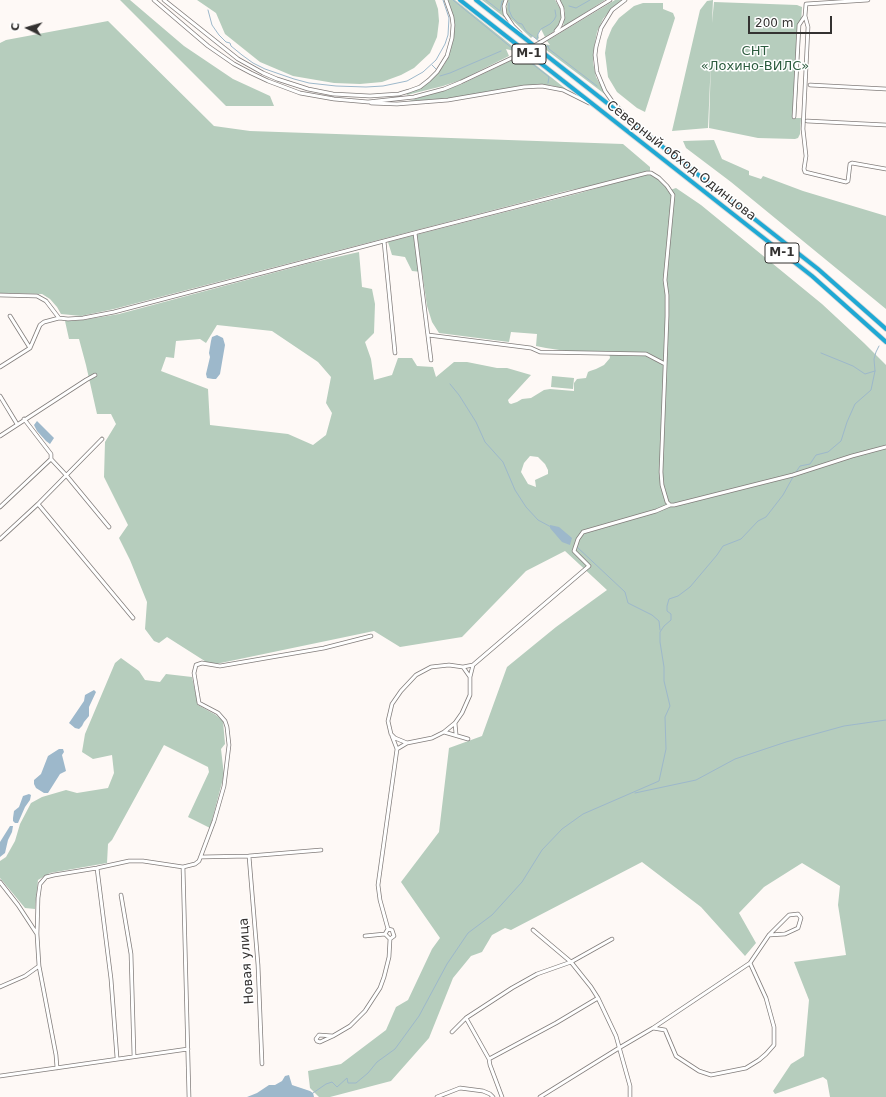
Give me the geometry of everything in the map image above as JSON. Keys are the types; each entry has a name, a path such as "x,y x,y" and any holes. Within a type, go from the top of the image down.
{"highway":[{"name":"Северный обход Одинцова","path":"460,0 812,276 886,342"},
{"name":"Северный обход Одинцова","path":"476,0 818,269 886,329"}],"street":[{"path":"155,0 208,46 234,64 268,81 300,93 334,99 381,104 467,98 524,87 542,86 563,90 598,108"},
{"path":"164,0 238,59 264,73 308,89 333,94 370,96 399,94 409,91 420,87 437,72 447,56 452,38 452,21 446,0"},
{"path":"506,0 504,10 508,19 531,44"},
{"path":"551,36 562,22 562,8 558,0"},
{"path":"356,101 390,100 428,93 461,82 516,56 610,0"},
{"path":"625,0 612,10 601,28 596,46 595,64 604,91 636,126"},
{"path":"868,0 806,4 805,16 808,27 802,129 806,156 804,169 805,172 846,182 848,181 850,164 852,163 886,169"},
{"path":"794,117 800,25 805,16"},
{"path":"810,84 886,89"},
{"path":"807,121 886,125"},
{"path":"0,368 30,348 40,325 44,322 59,318 83,318 114,312 651,173 660,178 668,186 672,195 665,280 667,302 661,472 662,484 667,502 670,505"},
{"path":"415,233 431,360"},
{"path":"384,241 395,353"},
{"path":"0,295 37,296 46,300 59,318"},
{"path":"10,316 30,348"},
{"path":"428,335 531,348 540,352 646,354 665,364"},
{"path":"0,436 24,419 86,380 95,376"},
{"path":"0,396 18,424"},
{"path":"24,419 50,454 51,459 109,527"},
{"path":"0,539 38,504 102,439"},
{"path":"332,1036 350,1026 365,1011 380,988 389,957 390,940 394,936 392,930 388,929 380,900 378,885 397,749 388,721 392,704 401,691 416,675 431,667 449,664 463,667 473,665 589,566 574,551 578,539 583,532 656,511 670,505 793,475 886,447"},
{"path":"0,508 51,459"},
{"path":"38,504 133,618"},
{"path":"57,1068 56,1055 39,966 37,934 40,884 46,877 54,875 135,861 162,863 183,867 195,864 199,861 214,821 224,786 228,760 228,735 225,720 218,713 199,703 194,673 196,665 202,663 220,666 324,648 371,636"},
{"path":"397,749 407,743 432,738 444,732 455,723 462,713 470,695 470,677 473,665"},
{"path":"463,667 470,677"},
{"path":"455,723 456,734"},
{"path":"444,732 456,734 468,739"},
{"path":"391,734 395,738 407,743"},
{"path":"201,857 249,856 321,850"},
{"name":"Новая улица","path":"249,856 258,965 262,1064"},
{"path":"183,867 189,1097"},
{"path":"97,868 111,979 118,1058"},
{"path":"0,882 18,905 37,934"},
{"path":"121,895 131,954 134,1056"},
{"path":"540,1097 653,1028 750,963 769,935 789,915 798,914 801,918 798,928 785,934 769,935"},
{"path":"385,934 388,929"},
{"path":"533,930 571,962 598,998 616,1036 618,1048 630,1086 630,1097"},
{"path":"365,936 385,934"},
{"path":"385,934 390,940"},
{"path":"452,1032 466,1018 512,988 537,974 571,962 612,939"},
{"path":"653,1028 665,1030 676,1056 698,1071 711,1075 746,1068 759,1060 774,1045 774,1027 766,998 750,963"},
{"path":"0,987 25,976 39,966"},
{"path":"489,1059 556,1023 598,998"},
{"path":"466,1018 489,1059 502,1097"},
{"path":"0,1076 188,1049"},
{"path":"437,1097 460,1088 483,1091 493,1097"}],"green space":[{"path":"120,0 130,0 184,46 233,79 270,96 274,106 226,106"},
{"path":"197,0 435,0 438,9 439,21 437,37 430,53 414,68 401,75 382,82 360,84 334,83 293,76 260,62 225,34 216,13"},
{"path":"448,0 455,0 516,49 514,51 506,49 509,56 461,80 407,95 406,93 420,88 433,78 444,65 449,56 455,25"},
{"path":"482,0 505,0 503,6 505,17 504,17"},
{"path":"508,0 555,0 561,10 559,26 545,37 541,29 537,40 533,36 531,38 508,16 506,10"},
{"path":"560,0 605,0 563,27 565,11"},
{"path":"615,0 622,0 612,8 603,19 597,32 594,48 593,62 596,77 606,95 541,46 544,44 550,45 547,41"},
{"name":"СНТ «Лохино-ВИЛС»","path":"713,0 712,23 714,2 797,5 802,7 796,118 801,118 800,134 798,138 758,138 709,128 711,59 708,128 672,131 700,10 707,1"},
{"path":"643,3 663,3 663,9 673,13 675,18 645,112 637,108 617,92 608,77 605,53 607,40 612,28 619,18 634,6"},
{"path":"108,21 214,126 250,131 623,144 650,167 650,173 667,186 667,191 676,188 701,205 822,304 886,365 886,1097 830,1097 827,1080 823,1077 775,1094 773,1091 791,1064 804,1056 809,1000 794,962 846,955 838,905 840,886 802,863 764,887 739,913 756,943 745,956 701,907 642,862 511,930 505,928 492,935 482,952 471,956 453,978 429,1038 391,1081 330,1097 319,1097 310,1088 308,1071 341,1064 386,1030 396,1007 408,1000 432,949 440,938 401,882 439,832 449,748 482,736 507,667 556,627 607,590 565,551 526,571 462,637 400,647 374,631 211,665 167,637 159,643 154,641 145,629 147,602 130,560 119,538 128,525 104,477 105,442 116,424 111,414 97,414 79,339 69,339 65,321 83,320 119,314 310,263 359,252 362,287 372,289 375,304 374,333 365,342 371,359 374,380 392,375 398,358 412,358 417,366 433,367 436,377 454,362 467,362 497,368 507,368 531,375 508,400 511,404 522,399 531,398 544,390 574,391 574,383 577,379 586,378 588,372 604,365 610,358 609,352 566,351 536,346 537,334 511,332 509,342 439,333 432,322 427,306 422,272 412,271 405,257 392,255 388,242 580,193 643,175 566,191 114,309 81,316 61,314 50,299 42,294 0,293 0,43 6,40","holes":["217,325 272,331 318,362 331,377 326,403 332,413 326,435 313,445 288,434 210,425 208,389 161,371 166,357 174,358 176,341 200,339 206,343","530,456 538,457 545,464 548,470 548,474 535,480 536,487 528,484 521,472 524,463"]},
{"path":"523,55 566,89 549,85 533,85 447,99 409,101 462,84 512,60 515,64 518,58"},
{"path":"714,140 722,159 749,171 749,175 761,179 763,176 803,191 886,216 886,309 731,182 686,148 683,141"},
{"path":"552,376 574,378 573,389 551,387"},
{"path":"121,658 139,671 145,680 160,682 166,674 192,677 198,705 216,715 223,721 225,744 221,749 224,775 210,828 188,817 209,772 208,767 164,745 112,840 108,844 107,863 50,873 38,880 35,909 25,908 0,878 0,861 6,857 15,841 20,824 31,803 42,797 66,790 77,793 108,788 114,773 112,755 93,759 82,752 85,734 115,663"}],"water":[{"path":"217,335 223,338 225,345 220,374 216,379 213,379 207,378 206,374 210,357 209,353 212,337"},
{"path":"37,421 54,438 50,444 37,431 34,425"},
{"path":"550,525 559,527 572,538 570,545 562,542 550,528"},
{"path":"94,690 96,692 89,707 89,716 79,729 75,728 69,723 84,701 85,695"},
{"path":"59,749 63,749 64,752 62,755 66,771 60,774 48,793 44,793 36,788 34,780 41,774 48,756"},
{"path":"29,794 31,795 30,800 18,823 15,823 13,821 14,811 19,807 23,796"},
{"path":"10,826 13,826 12,832 8,840 5,853 0,857 0,842"},
{"path":"289,1075 292,1085 310,1091 313,1093 314,1097 247,1097 257,1093 269,1085 275,1085 282,1081 285,1076"}],"waterway":[{"path":"208,10 212,25 219,35 242,55 265,69 309,83 366,87 383,86 407,81 423,72 436,60 448,35 449,18 443,0"},
{"path":"453,0 518,53"},
{"path":"486,0 500,11 503,1"},
{"path":"569,6 576,8 590,0"},
{"path":"509,3 509,10 512,17 518,23 522,24 526,31 539,41"},
{"path":"537,39 541,29 554,20 556,16 555,10"},
{"path":"541,43 545,47 548,46 549,49 597,86"},
{"path":"440,76 501,51"},
{"path":"521,55 549,77 548,83"},
{"path":"432,65 436,69"},
{"path":"796,472 800,466 810,464 816,455 828,452 841,441 855,404 871,390 875,371 874,359 879,346"},
{"path":"821,353 853,366 865,374 875,371"},
{"path":"450,384 459,395 476,422 485,442 503,462 515,490 526,507 538,520 551,527"},
{"path":"313,1093 326,1084 332,1082 337,1087 347,1078 348,1083 356,1083 368,1073 377,1062 395,1049 419,1016 447,964 468,933 492,915 522,882 542,850 562,829 583,814 659,781 666,749 665,717 670,706 664,681 660,632 671,620 671,614 667,611 669,599 678,596 690,587 723,546 741,539 758,521 766,517 783,495 793,477"},
{"path":"577,547 625,592 628,603 652,615 659,621 660,630"},
{"path":"635,793 696,780 735,759 786,742 844,726 886,720"}]}
